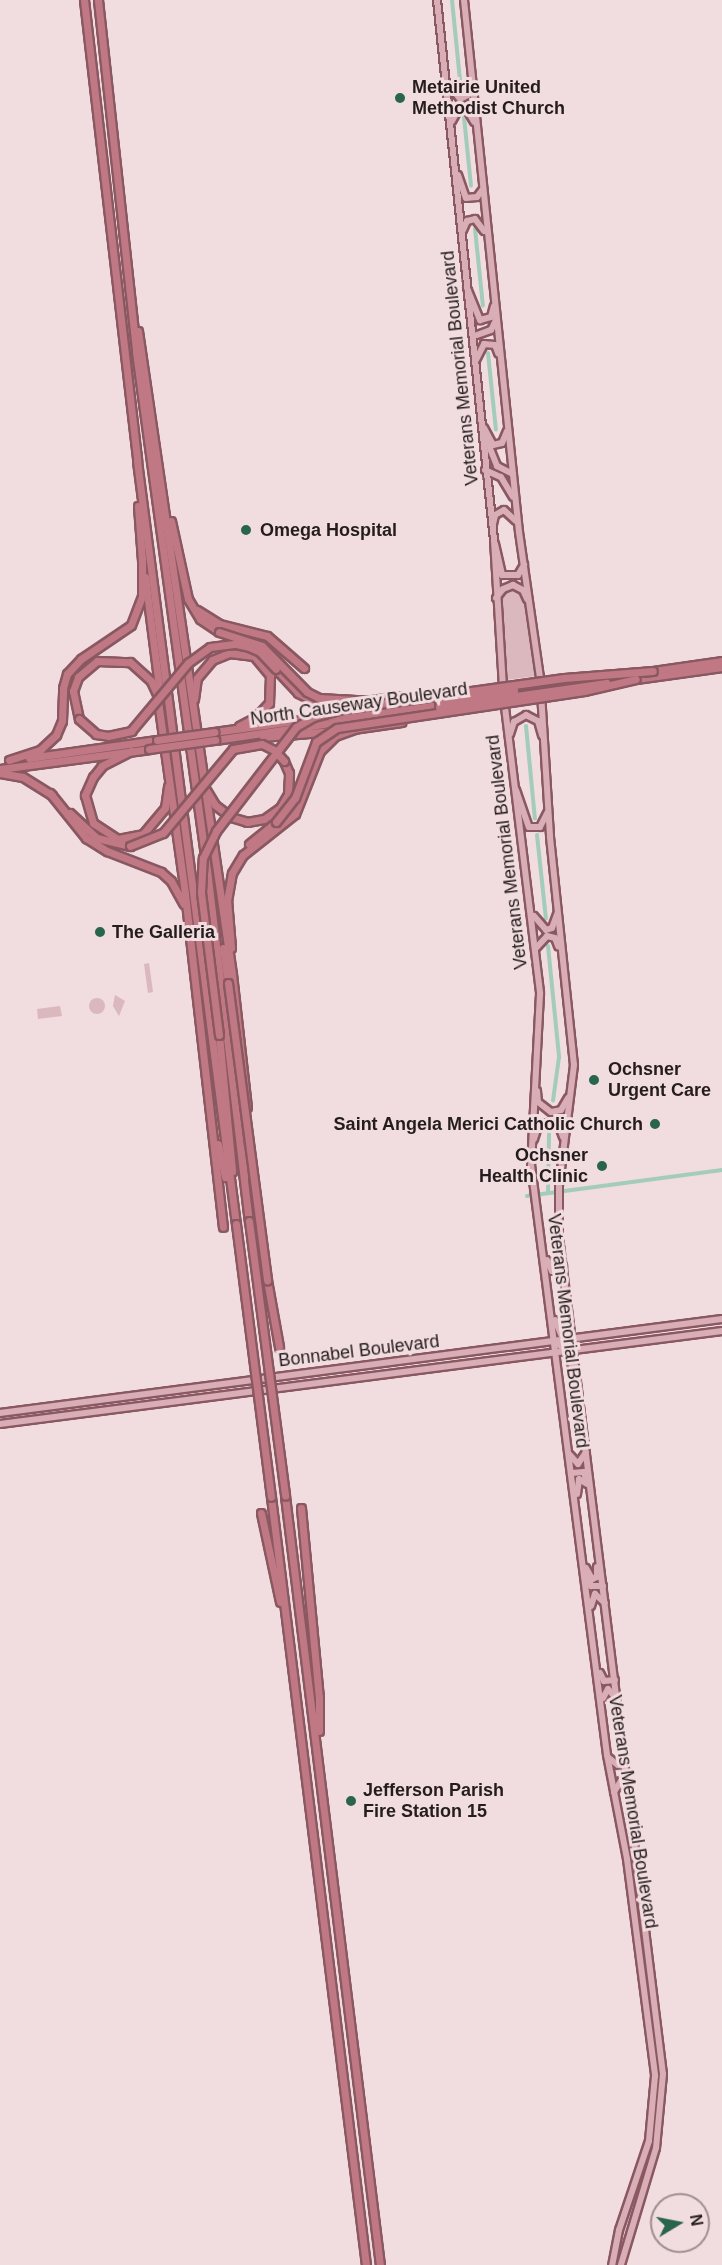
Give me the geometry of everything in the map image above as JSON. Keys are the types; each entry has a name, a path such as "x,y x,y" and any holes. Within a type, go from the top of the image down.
{"highway":[{"path":"84,0 136,461 271,1497 366,2265"},
{"path":"98,0 126,257 318,1743 380,2265"},
{"path":"126,257 232,974 246,1096 248,1165 244,1181"},
{"path":"140,346 188,599 200,619 219,632 262,646 307,692 319,698 342,702 407,700"},
{"path":"136,461 142,558 224,1227"},
{"path":"9,760 40,750 56,735 62,721 63,688 68,674 81,659 131,625 141,596 142,558"},
{"path":"188,599 209,619 275,641 304,668"},
{"path":"161,712 151,681 141,669 130,662 107,658 86,667 78,677 73,691 79,719 96,734 115,735 131,731 188,663 210,647 236,644 249,647 276,669 298,693 320,704 332,706 399,696"},
{"path":"195,722 197,678 212,660 229,653 254,656 270,675 269,703 233,733"},
{"name":"North Causeway Boulevard","path":"286,729 373,710 636,679 722,662"},
{"name":"North Causeway Boulevard","path":"0,771 77,755 233,733 286,729 653,671 722,667"},
{"path":"236,1224 219,1035 200,874 208,844 296,727 321,714 407,700 564,678 653,671"},
{"path":"232,974 227,877 238,855 276,822 296,798 316,742 337,728 584,691 636,679"},
{"path":"373,710 447,691"},
{"path":"227,901 232,873 243,855 295,814 320,751 335,736 357,729 402,722"},
{"path":"233,733 286,729 357,729"},
{"name":"North Causeway Boulevard","path":"0,761 130,751 233,733"},
{"path":"0,771 23,777 50,793 97,838 130,846 163,833 233,749 262,744 274,750 284,761 289,773 288,794 280,808 264,819 247,822 222,812 202,782"},
{"path":"130,751 102,766 89,785 86,807 93,823 114,837 128,838 151,828 165,808 167,766"},
{"path":"50,793 97,846 151,866 171,881 180,894 188,921"},
{"path":"208,882 214,893 252,1141 267,1280 279,1347"},
{"path":"207,1079 236,1224"},
{"path":"301,1508 319,1696 318,1743"},
{"path":"261,1513 291,1654"}],"main road":[{"name":"Veterans Memorial Boulevard","path":"437,0 493,538 509,745 531,907 540,1006 531,1152 536,1202 607,1755 644,1981 655,2076 654,2112 646,2153 619,2230 612,2265"},
{"name":"Veterans Memorial Boulevard","path":"464,0 517,515 535,628 548,758 549,805 573,1080 558,1199 572,1339 570,1350 579,1389 663,2074 660,2131 621,2265"},
{"path":"444,56 451,90 460,99 470,92 471,62"},
{"path":"451,128 455,113 466,108 478,134"},
{"path":"455,169 466,198 479,196 483,185"},
{"path":"463,242 464,224 478,220 489,252"},
{"path":"467,287 481,320 492,316 495,296"},
{"path":"477,334 493,329 497,316"},
{"path":"476,378 478,354 488,343 497,349 502,374"},
{"path":"481,419 497,466 513,474"},
{"path":"485,432 490,443 500,445 506,437 508,422"},
{"path":"485,470 506,483 517,515"},
{"path":"518,524 508,511 500,511 494,520 493,538 502,575 518,575 524,565"},
{"path":"496,598 507,586 523,590 535,628"},
{"path":"509,745 512,725 521,716 531,716 538,721 548,758"},
{"path":"514,787 520,795 529,827 540,827 549,805"},
{"path":"531,907 538,925 546,930 553,925 558,911"},
{"path":"535,950 543,938 551,936 563,958"},
{"path":"536,1070 538,1102 551,1112 566,1105 573,1080"},
{"path":"531,1152 538,1127 555,1124 563,1134 562,1164"},
{"path":"543,1252 549,1270 563,1267"},
{"path":"549,1303 570,1350 579,1389"},
{"name":"Bonnabel Boulevard","path":"0,1413 722,1319"},
{"path":"611,1344 640,1338 641,1329"},
{"name":"Bonnabel Boulevard","path":"0,1424 722,1331"},
{"path":"554,1341 570,1350"},
{"path":"510,1358 509,1350 528,1344"},
{"path":"557,1364 565,1359 572,1363"},
{"path":"568,1452 578,1464 586,1450"},
{"path":"571,1473 584,1472 592,1497"},
{"path":"575,1505 578,1482 583,1478 587,1484"},
{"path":"587,1575 597,1577 598,1543"},
{"path":"580,1545 591,1586 603,1586"},
{"path":"590,1623 591,1597 598,1594 606,1604"},
{"path":"593,1648 602,1680 615,1680"},
{"path":"600,1672 608,1673 613,1662"},
{"path":"602,1708 603,1693 608,1689 618,1706"},
{"path":"607,1755 617,1766 625,1754"},
{"path":"614,1792 621,1781 629,1790"},
{"path":"644,1981 650,1985 656,2010"}],"shaded area":[{"path":"514,587 525,597 536,676 507,680 499,603 501,593"},
{"path":"149,963 153,992 148,993 144,964"},
{"path":"115,995 125,1001 119,1016 113,1006"},
{"path":"97,998 105,1006 97,1014 89,1006"},
{"path":"60,1006 62,1016 38,1019 37,1009"}],"waterway":[{"path":"452,0 461,90"},
{"path":"464,117 471,186"},
{"path":"475,229 483,306"},
{"path":"488,353 496,430"},
{"path":"526,726 535,819"},
{"path":"537,835 546,919"},
{"path":"548,946 559,1057 553,1101"},
{"path":"548,1193 549,1134"},
{"path":"527,1196 722,1170"}],"place":[{"name":"Metairie United Methodist Church","path":"400,98"},
{"name":"Omega Hospital","path":"246,530"},
{"name":"The Galleria","path":"100,932"},
{"name":"Ochsner Urgent Care","path":"594,1080"},
{"name":"Saint Angela Merici Catholic Church","path":"655,1124"},
{"name":"Ochsner Health Clinic","path":"602,1166"},
{"name":"Jefferson Parish Fire Station 15","path":"351,1801"}]}
